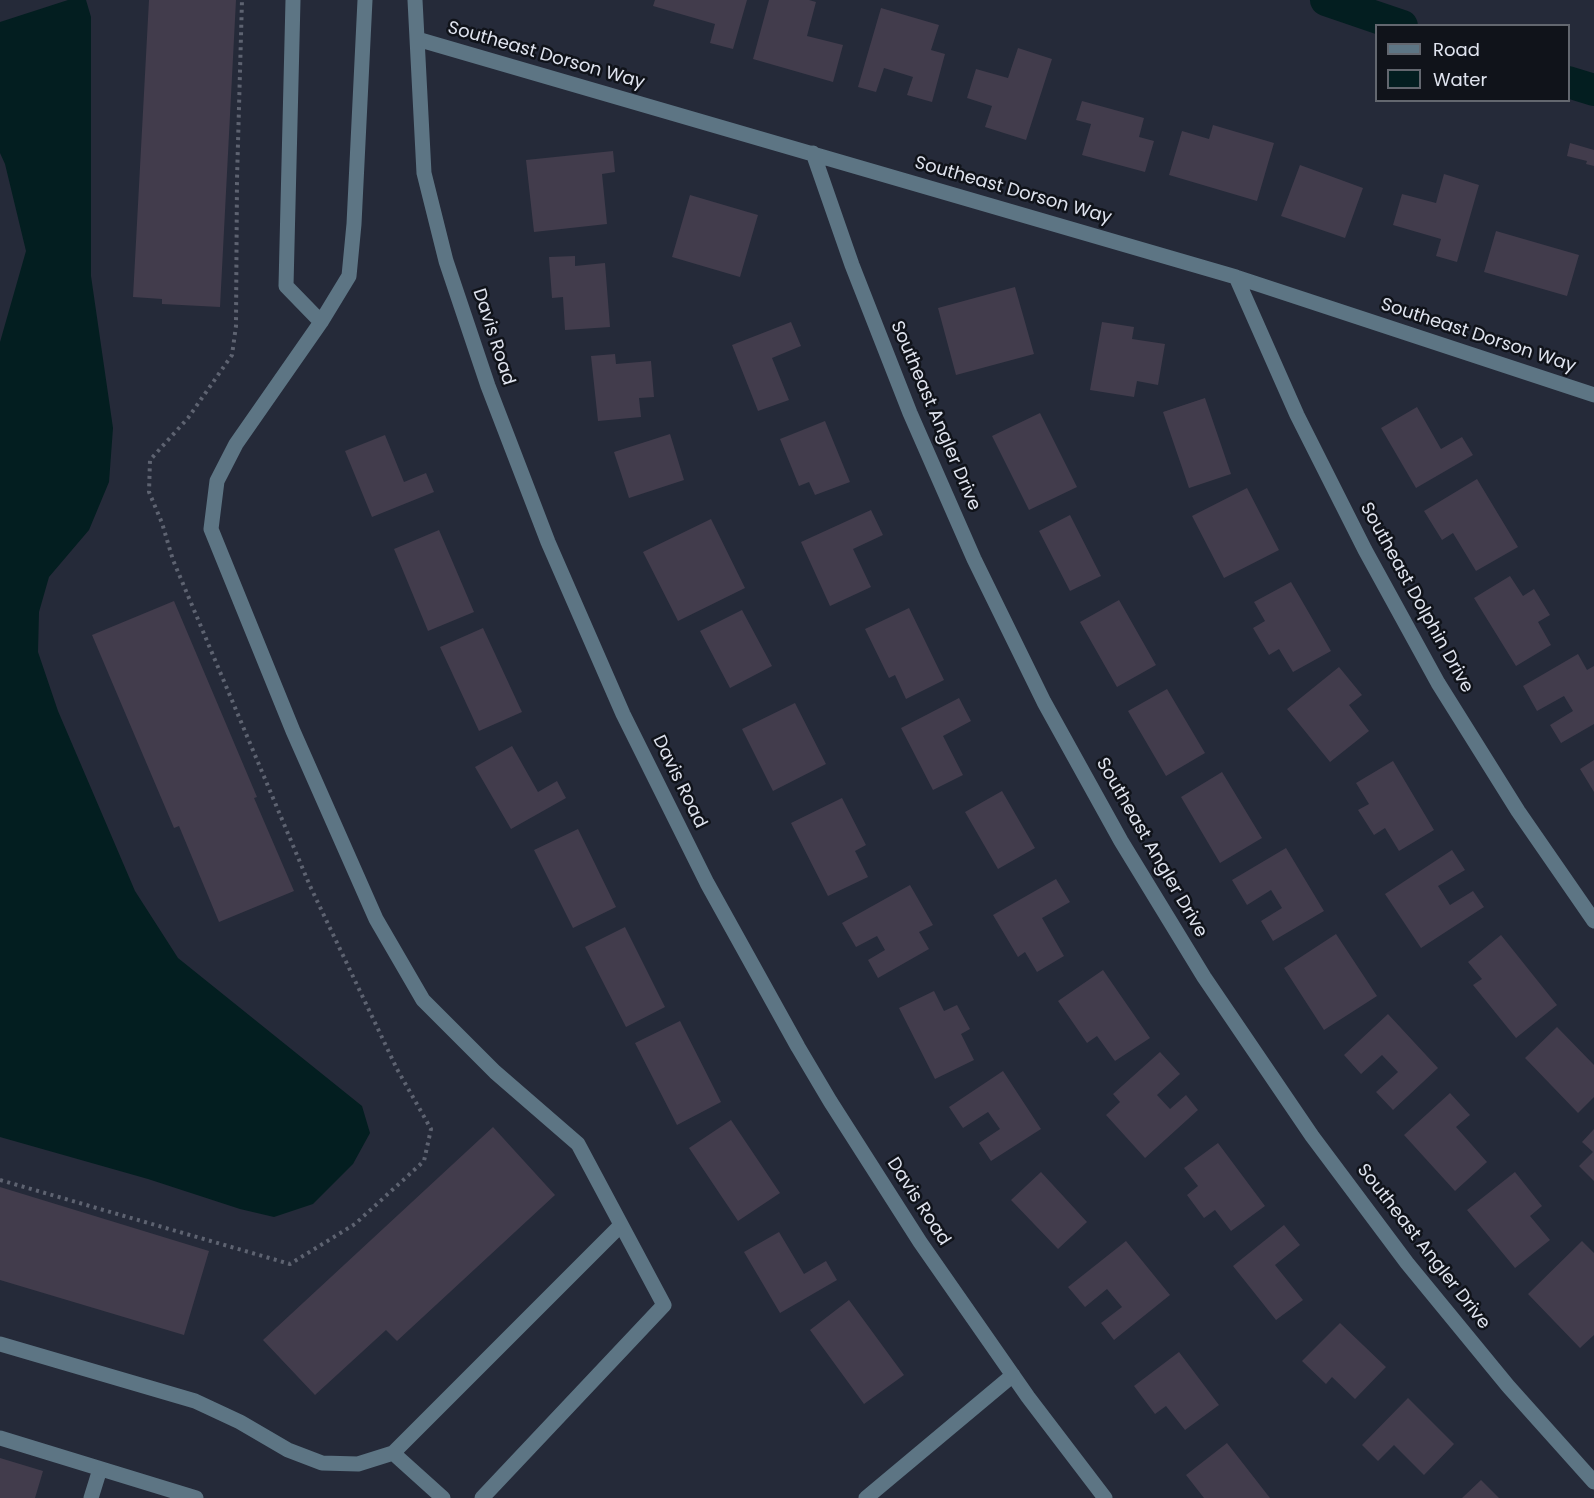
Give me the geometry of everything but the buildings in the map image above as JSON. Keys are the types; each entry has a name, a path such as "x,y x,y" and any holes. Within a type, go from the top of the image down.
{"street":[{"path":"293,0 286,286 321,322"},
{"path":"365,0 354,224 349,276 321,322 236,444 217,481 211,529 293,731 376,919 423,1000 495,1072 578,1144 664,1305 482,1498"},
{"name":"Davis Road","path":"416,0 424,173 446,261 488,386 548,542 623,714 707,883 798,1047 920,1242 1013,1375 1106,1498"},
{"name":"Southeast Dorson Way","path":"417,39 1236,277 1594,395"},
{"name":"Southeast Angler Drive","path":"813,153 852,265 905,403 974,559 1044,702 1121,841 1204,977 1311,1136 1407,1263 1508,1386 1594,1482"},
{"name":"Southeast Dolphin Drive","path":"1236,277 1297,416 1365,550 1438,683 1512,801 1594,921"},
{"path":"0,1344 195,1401 240,1422 288,1450 322,1463 358,1464 393,1453 621,1225"},
{"path":"866,1498 1013,1375"},
{"path":"0,1438 100,1468 178,1495 196,1498"},
{"path":"393,1453 443,1498"},
{"path":"91,1498 100,1468"}],"path":[{"path":"0,1180 290,1264 355,1224 424,1161 431,1129 397,1069 310,886 173,560 162,523 149,492 150,460 188,418 232,355 236,326 242,0"}],"water":[{"path":"68,0 86,0 91,17 91,276 113,428 109,482 89,530 49,577 39,612 38,652 58,711 135,891 178,958 362,1106 370,1133 353,1164 313,1204 274,1217 240,1209 148,1179 0,1137 0,342 26,251 5,164 0,153 0,22"}],"waterway":[{"path":"1326,0 1396,24"},
{"path":"1570,83 1594,90"}]}
